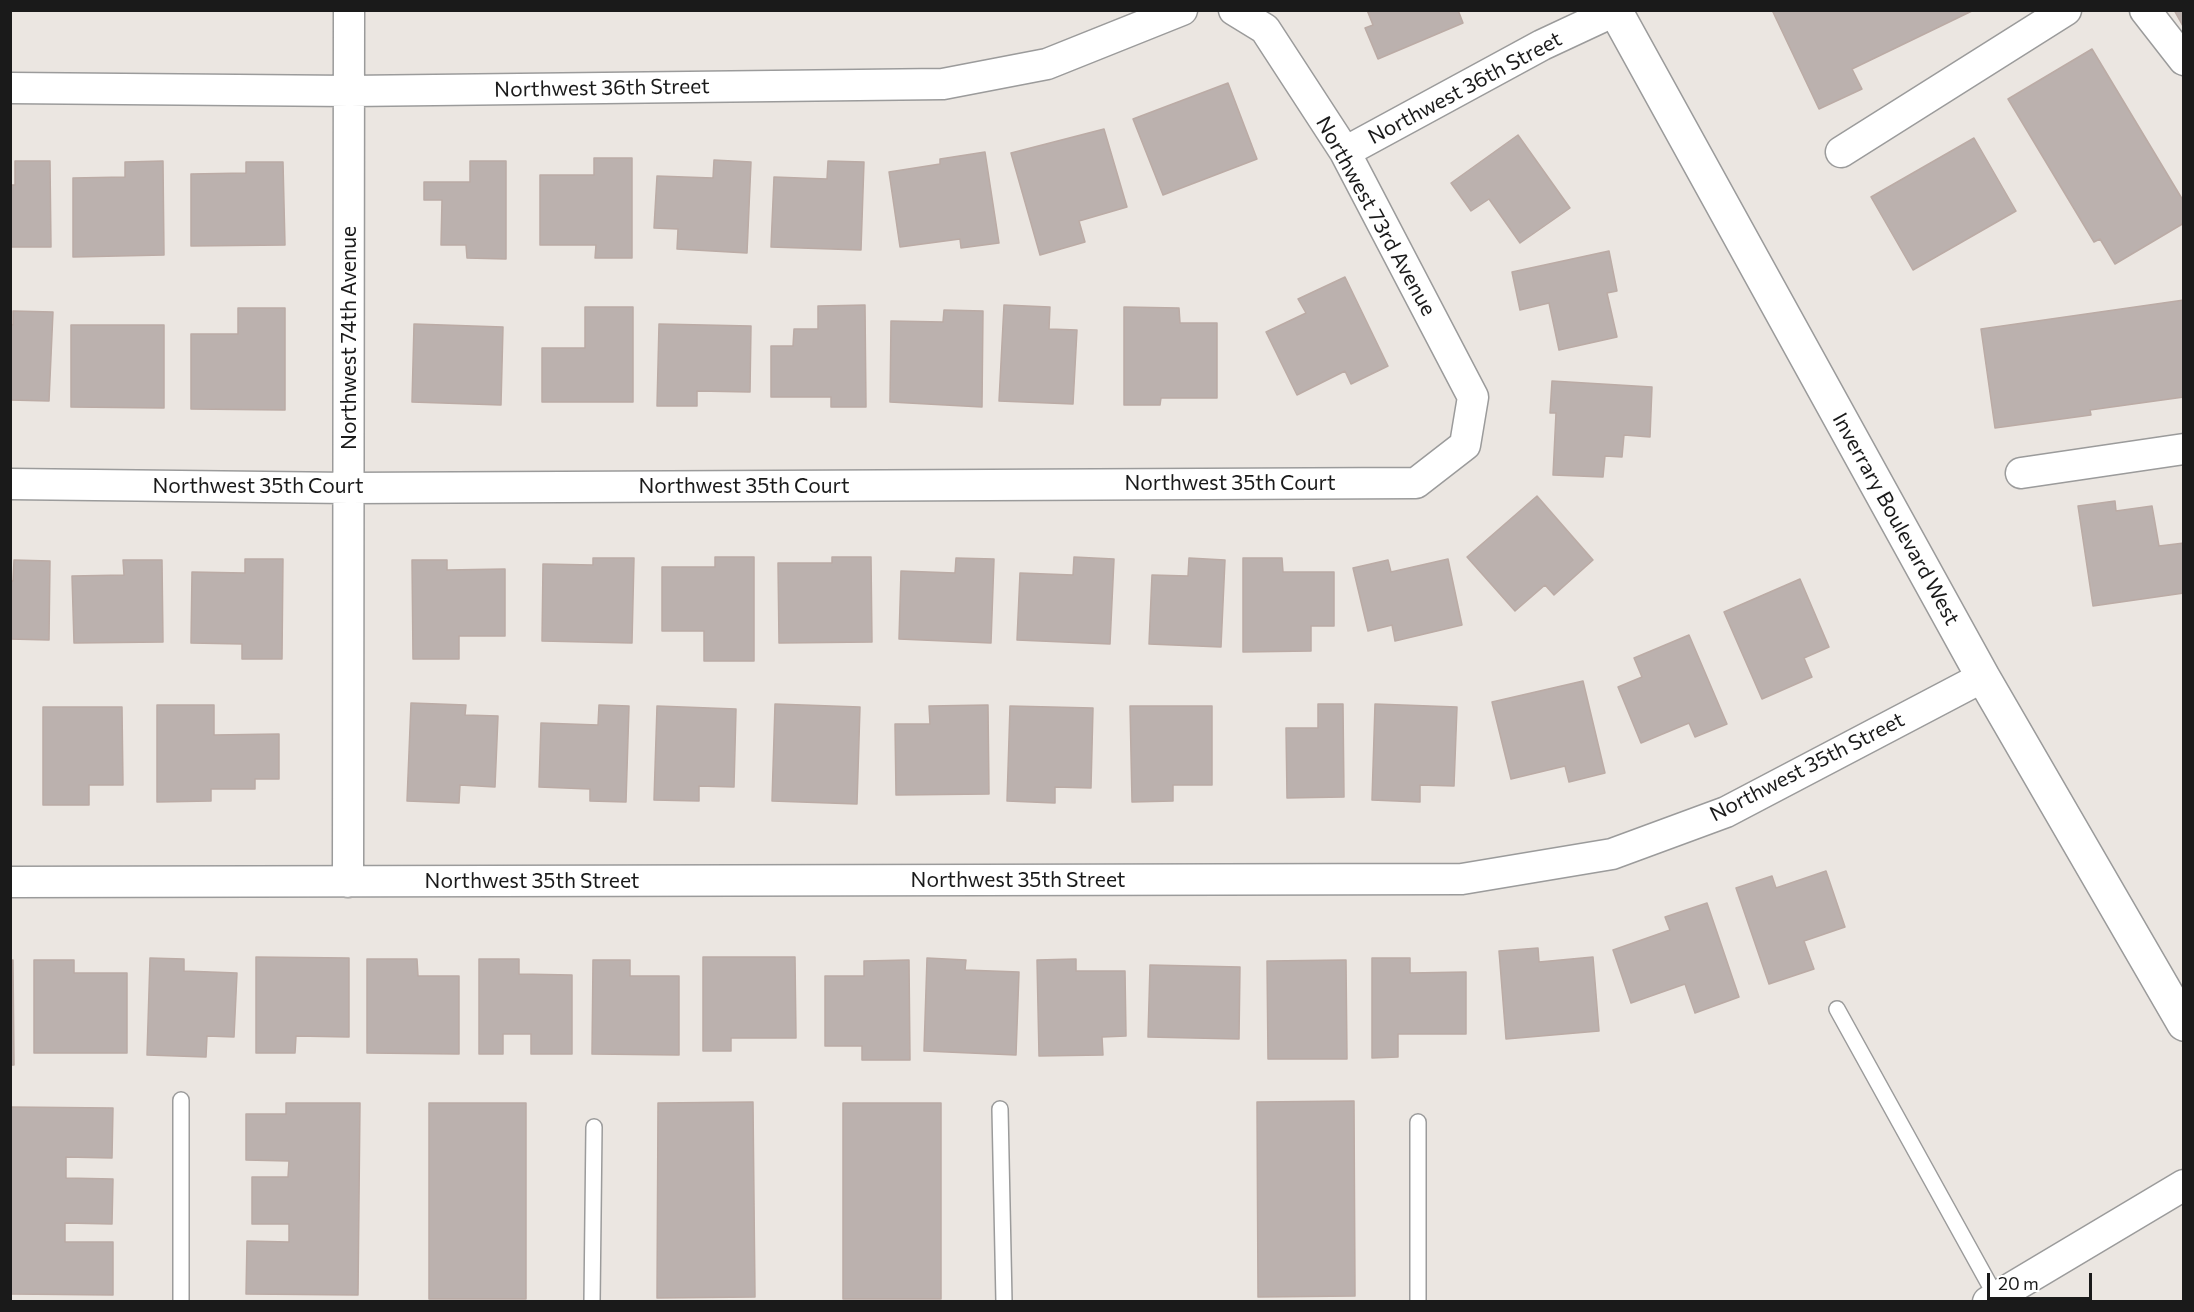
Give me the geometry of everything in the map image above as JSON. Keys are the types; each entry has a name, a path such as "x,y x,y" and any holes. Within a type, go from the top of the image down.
{"street":[{"name":"Northwest 74th Avenue","path":"348,882 349,10"},
{"name":"Northwest 36th Street","path":"10,88 350,91 943,84 1047,64 1182,10"},
{"name":"Northwest 73rd Avenue","path":"1234,10 1265,29 1345,152 1473,397 1466,445"},
{"path":"1841,152 2066,10"},
{"path":"2145,10 2184,60"},
{"name":"Northwest 36th Street","path":"1345,152 1542,45 1616,11"},
{"name":"Inverrary Boulevard West","path":"1616,11 1983,677 2184,1024"},
{"name":"Northwest 35th Court","path":"10,484 349,488 1416,483 1466,445"},
{"path":"2020,473 2184,449"},
{"name":"Northwest 35th Street","path":"10,882 1461,879 1612,854 1726,812 1983,677"},
{"path":"1995,1300 2184,1185"}],"lane":[{"path":"1837,1009 1995,1300"},
{"path":"181,1100 181,1302"},
{"path":"1000,1109 1004,1302"},
{"path":"1418,1122 1418,1302"},
{"path":"592,1302 594,1127"}],"building":[{"path":"1367,10 1458,10 1463,23 1378,59 1365,28 1373,25"},
{"path":"1772,10 1974,10 1852,69 1862,89 1819,109"},
{"path":"2174,10 2184,10 2184,28"},
{"path":"2092,49 2184,202 2184,223 2115,264 2100,239 2094,242 2008,99"},
{"path":"1228,83 1257,159 1163,195 1133,119"},
{"path":"1104,129 1127,207 1079,221 1085,242 1040,255 1011,153"},
{"path":"1518,135 1570,208 1520,243 1489,199 1471,211 1451,183"},
{"path":"1974,138 2016,211 1913,270 1871,197"},
{"path":"985,152 999,243 961,248 960,239 900,247 889,172 940,164 940,159"},
{"path":"594,158 632,158 632,258 595,258 596,245 540,245 540,175 594,175"},
{"path":"714,160 751,162 747,253 677,249 678,229 654,228 657,176 713,178"},
{"path":"15,161 50,161 51,247 10,247 10,185 15,185"},
{"path":"163,161 164,255 73,257 73,178 125,177 125,162"},
{"path":"470,161 506,161 506,259 467,258 466,245 441,245 442,200 424,200 424,182 470,182"},
{"path":"828,161 864,162 861,250 771,247 774,177 827,179"},
{"path":"246,162 283,162 285,245 191,246 191,174 246,173"},
{"path":"1609,251 1617,291 1607,293 1617,337 1559,350 1549,303 1520,310 1512,272"},
{"path":"1345,277 1388,366 1351,384 1345,371 1297,395 1266,332 1306,313 1298,299"},
{"path":"2184,300 2184,397 2090,410 2091,415 1995,428 1981,329"},
{"path":"865,305 866,407 831,407 831,397 771,397 771,346 793,346 794,329 818,329 818,306"},
{"path":"1004,305 1050,307 1049,329 1077,330 1073,404 999,401"},
{"path":"585,307 633,307 633,402 542,402 542,348 585,348"},
{"path":"1124,307 1179,308 1180,323 1217,323 1217,398 1161,398 1160,405 1124,405"},
{"path":"238,308 285,308 285,410 191,409 191,334 238,334"},
{"path":"944,310 983,311 982,407 890,402 891,321 943,322"},
{"path":"13,311 53,312 49,401 10,400 10,324 13,325"},
{"path":"414,324 503,327 501,405 412,402"},
{"path":"659,324 751,326 750,392 697,391 697,406 657,406"},
{"path":"71,325 164,325 164,408 71,407"},
{"path":"1552,381 1652,387 1650,437 1624,435 1622,457 1605,456 1603,477 1553,475 1556,413 1550,413"},
{"path":"1537,496 1593,560 1554,595 1545,585 1515,611 1467,557"},
{"path":"2115,501 2116,511 2152,506 2159,546 2184,543 2184,593 2093,606 2078,506"},
{"path":"715,557 754,557 754,661 704,661 704,631 662,631 662,567 715,567"},
{"path":"832,557 871,557 872,642 779,643 778,563 832,563"},
{"path":"1074,557 1114,559 1110,644 1017,640 1020,573 1073,575"},
{"path":"593,558 634,558 632,643 542,641 543,564 593,565"},
{"path":"956,558 994,559 991,643 899,639 901,571 955,573"},
{"path":"1189,558 1225,560 1221,647 1149,644 1152,575 1188,576"},
{"path":"1243,558 1282,558 1283,572 1334,572 1334,626 1311,626 1311,651 1243,652"},
{"path":"245,559 283,559 282,659 242,659 242,644 191,643 192,572 245,573"},
{"path":"1448,559 1462,625 1395,641 1392,625 1368,631 1353,568 1388,560 1391,572"},
{"path":"14,560 50,561 49,640 10,639 10,581 13,581"},
{"path":"123,560 162,560 163,642 74,643 72,576 124,575"},
{"path":"412,560 447,560 447,570 505,569 505,636 459,636 459,659 413,659"},
{"path":"1800,579 1829,647 1804,658 1812,677 1762,699 1724,612"},
{"path":"1689,635 1727,724 1695,737 1689,723 1641,743 1618,687 1642,677 1634,658"},
{"path":"1583,681 1605,773 1569,782 1565,766 1511,779 1492,702"},
{"path":"411,703 466,705 465,715 498,716 495,787 460,785 459,803 407,801"},
{"path":"775,704 860,707 857,804 772,801"},
{"path":"1318,704 1343,704 1344,797 1287,798 1286,728 1318,728"},
{"path":"1375,704 1457,707 1454,786 1420,785 1420,802 1372,800"},
{"path":"157,705 214,705 214,735 279,734 279,779 255,779 255,789 211,789 211,801 157,802"},
{"path":"599,705 629,706 626,802 590,801 590,789 539,787 541,723 598,725"},
{"path":"988,705 989,794 896,795 895,724 930,724 929,706"},
{"path":"657,706 736,709 734,787 699,786 699,801 654,800"},
{"path":"1010,706 1093,708 1091,788 1055,787 1055,803 1007,801"},
{"path":"1130,706 1212,706 1212,785 1173,785 1173,801 1132,802"},
{"path":"43,707 122,707 123,785 89,785 89,805 43,805"},
{"path":"1826,871 1845,927 1804,941 1814,969 1769,984 1736,888 1772,876 1776,888"},
{"path":"1707,903 1739,997 1695,1013 1685,984 1631,1003 1613,950 1670,930 1665,917"},
{"path":"1538,948 1539,962 1593,957 1599,1031 1506,1039 1499,951"},
{"path":"256,957 349,958 349,1037 296,1036 295,1053 256,1053"},
{"path":"703,957 795,957 796,1038 731,1038 731,1051 703,1051"},
{"path":"150,958 184,959 184,971 237,973 234,1037 207,1036 206,1057 147,1055"},
{"path":"927,958 966,960 965,970 1019,972 1016,1055 924,1051"},
{"path":"1372,958 1410,958 1410,973 1466,972 1466,1034 1398,1034 1398,1057 1372,1058"},
{"path":"367,959 417,959 418,976 459,976 459,1054 367,1053"},
{"path":"479,959 519,959 519,974 572,975 572,1054 531,1054 531,1034 503,1034 503,1054 479,1054"},
{"path":"1076,959 1076,971 1125,971 1126,1036 1102,1037 1103,1055 1039,1056 1037,960"},
{"path":"10,960 13,960 14,1065 10,1065"},
{"path":"34,960 74,960 74,973 127,973 127,1053 34,1053"},
{"path":"593,960 630,960 630,976 679,976 679,1055 592,1054"},
{"path":"909,960 910,1060 862,1060 862,1046 825,1046 825,976 864,976 864,961"},
{"path":"1346,960 1347,1059 1268,1059 1267,961"},
{"path":"1150,965 1240,967 1239,1039 1148,1037"},
{"path":"1354,1101 1355,1296 1258,1297 1257,1102"},
{"path":"753,1102 755,1297 657,1298 658,1103"},
{"path":"286,1103 360,1103 358,1295 246,1294 247,1241 289,1242 289,1224 252,1224 252,1177 288,1177 289,1161 246,1160 246,1114 286,1114"},
{"path":"429,1103 526,1103 526,1299 429,1299"},
{"path":"843,1103 941,1103 941,1299 843,1299"},
{"path":"10,1107 113,1108 112,1158 66,1157 66,1178 113,1179 112,1224 65,1223 65,1242 113,1242 113,1295 10,1294"}]}
